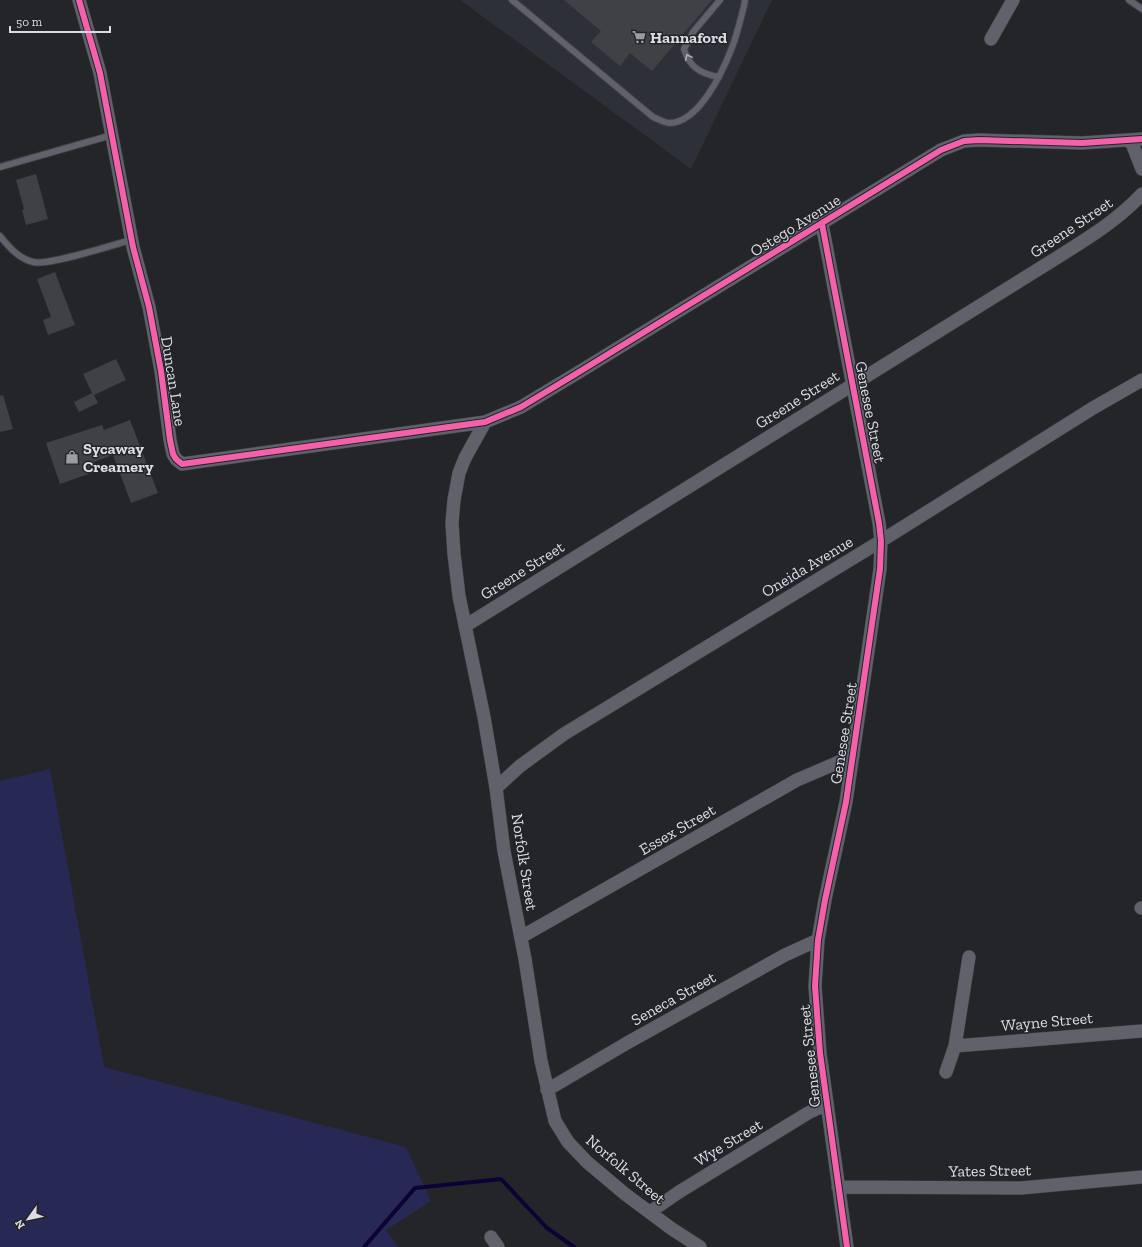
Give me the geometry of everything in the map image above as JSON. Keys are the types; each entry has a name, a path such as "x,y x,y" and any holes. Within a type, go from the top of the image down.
{"street":[{"name":"Duncan Lane","path":"79,0 100,73 131,240 149,306 161,371 170,440 176,460 182,464 485,422"},
{"path":"991,39 1013,0"},
{"name":"Ostego Avenue","path":"485,422 521,407 941,150 964,141 980,140 1082,143 1137,140"},
{"path":"1137,140 1142,169"},
{"name":"Greene Street","path":"465,626 1058,258 1115,219 1129,208 1142,194"},
{"name":"Genesee Street","path":"822,224 879,523 881,541 880,569 853,756 846,802 824,900 818,940 815,986 820,1053 847,1247"},
{"name":"Oneida Avenue","path":"496,788 520,766 564,734 881,541 1093,408 1142,380"},
{"name":"Norfolk Street","path":"485,422 465,458 459,473 454,500 452,523 454,554 459,596 484,718 496,788 504,851 526,959 541,1061 555,1121 568,1142 592,1166 625,1194 700,1247"},
{"name":"Essex Street","path":"521,938 797,780 853,756"},
{"name":"Seneca Street","path":"547,1090 627,1043 785,955 818,940"},
{"path":"946,1072 955,1046 969,957"},
{"name":"Wayne Street","path":"955,1046 1142,1031"},
{"name":"Wye Street","path":"650,1212 678,1192 808,1113 827,1104"},
{"name":"Yates Street","path":"838,1187 1021,1188 1142,1177"}],"lane":[{"path":"512,0 653,117 670,123 682,120 695,111 719,77 731,49 745,0"},
{"path":"719,77 709,76 698,71 686,57 684,49 693,32 720,0"},
{"path":"1129,0 1142,9"},
{"path":"0,166 112,135"},
{"path":"0,236 8,247 33,263 52,261 131,240"}],"shaded area":[{"path":"460,0 772,0 691,169"},
{"path":"50,769 104,1067 406,1147 431,1201 386,1230 398,1247 0,1247 0,781"}],"building":[{"name":"Hannaford","path":"564,0 712,0 652,71 630,53 620,66 591,42 601,31"},
{"path":"36,174 48,219 26,225 22,210 24,209 16,180"},
{"path":"55,272 75,325 48,335 43,320 51,317 37,279"},
{"path":"116,359 126,380 94,395 98,403 79,412 74,402 92,393 83,374"},
{"path":"3,395 13,429 0,432 0,396"},
{"path":"130,420 158,493 131,503 113,455 94,462 97,471 60,484 46,443 102,425 104,430"}],"waterway":[{"path":"364,1247 415,1188 501,1179 547,1228 574,1247"}],"cycle path":[{"path":"79,0 100,73 133,247 149,307 161,371 173,454 182,464 485,422 521,407 941,150 964,141 979,140 1082,143 1142,139"},
{"path":"822,224 879,523 881,541 880,569 846,802 818,940 815,986 820,1053 847,1247"}],"place":[{"name":"Hannaford","path":"639,37"},
{"name":"Sycaway Creamery","path":"72,457"}]}
